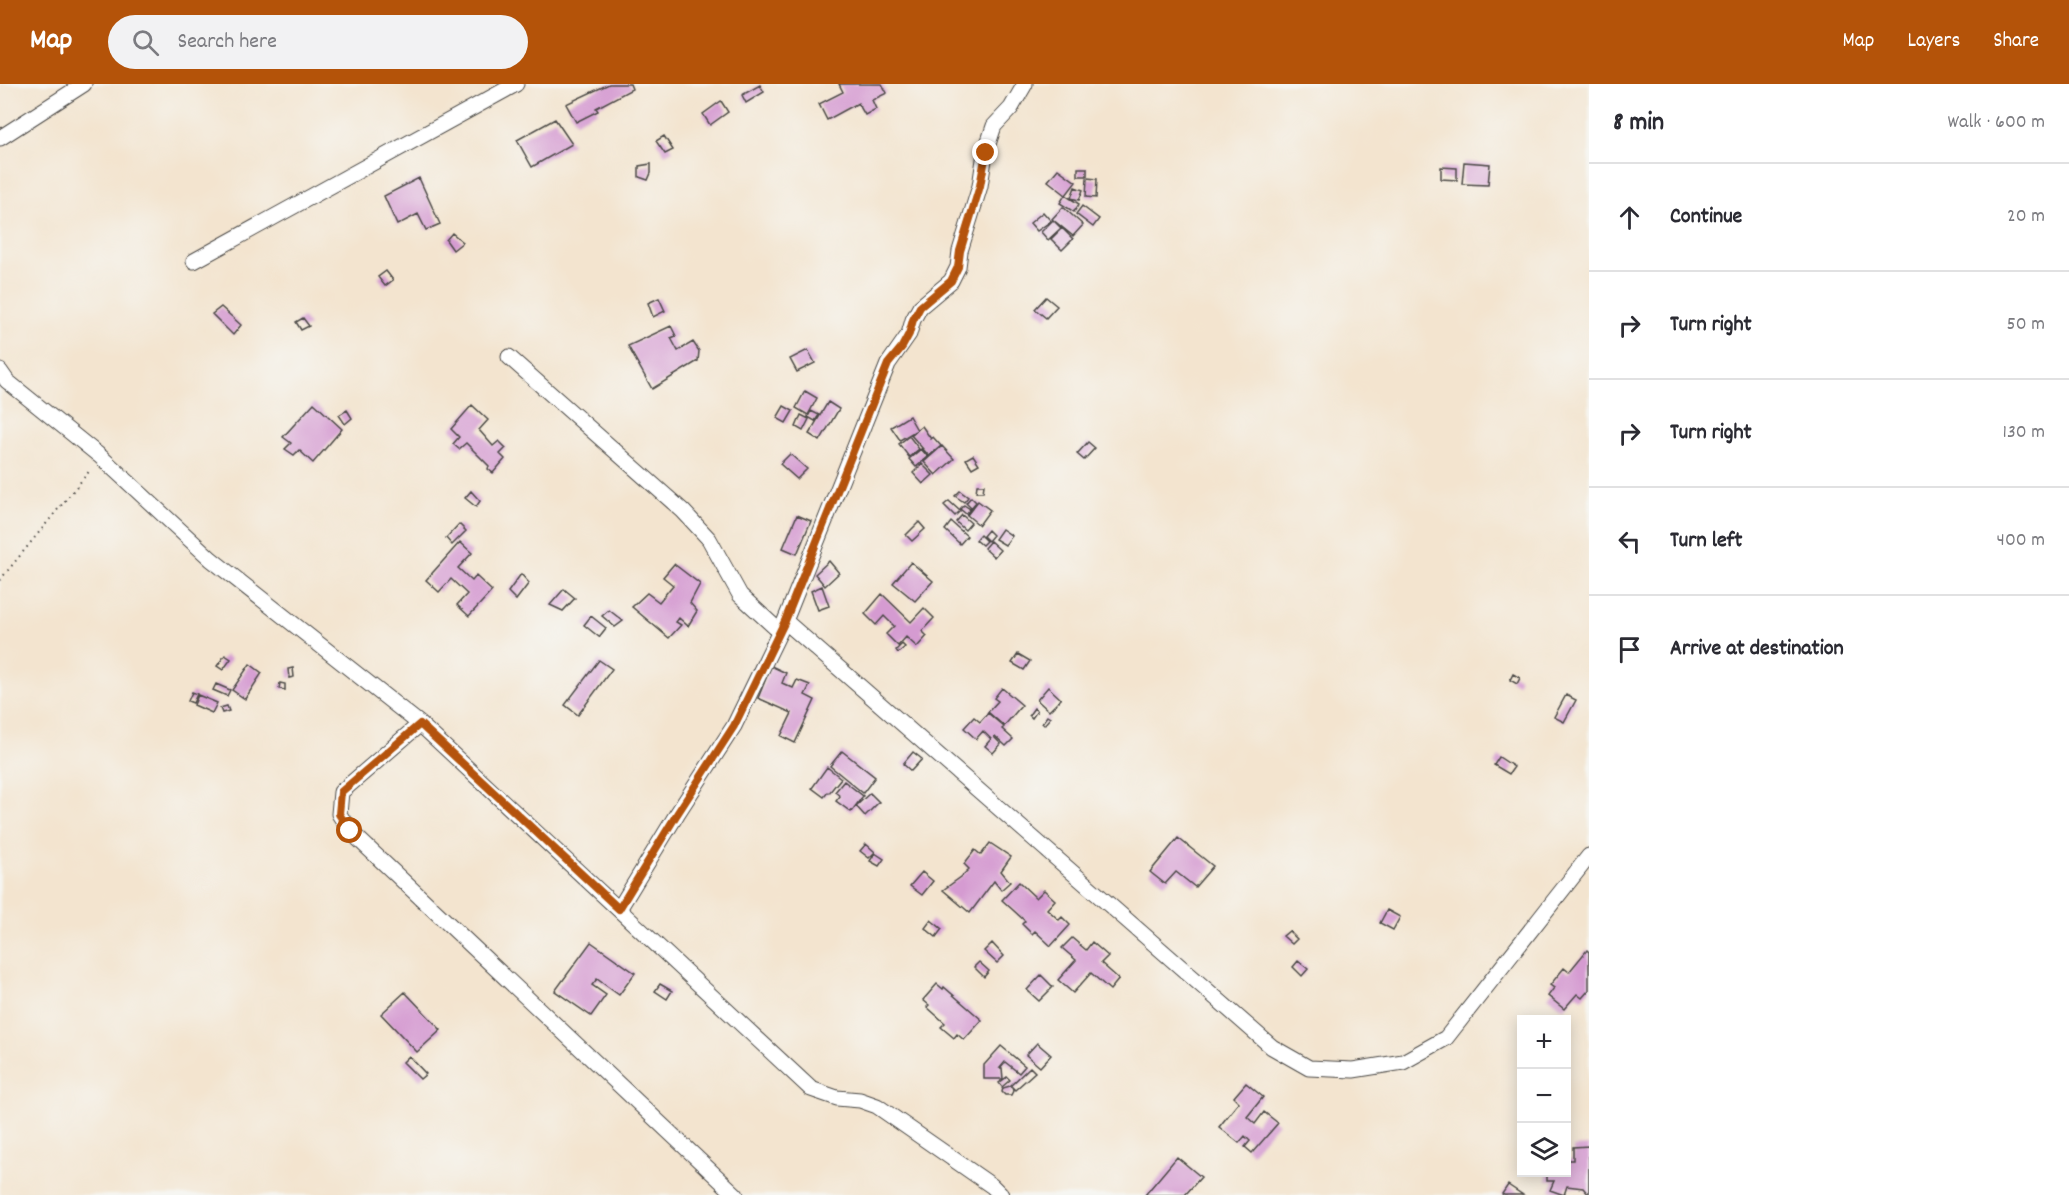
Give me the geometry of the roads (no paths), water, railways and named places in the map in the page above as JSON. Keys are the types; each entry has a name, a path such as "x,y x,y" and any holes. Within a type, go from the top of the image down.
{"street":[{"path":"0,138 84,84"},
{"path":"194,261 516,84"},
{"path":"619,909 734,726 782,626 888,364 902,347 920,307 951,281 958,267 960,251 980,186 994,126 1011,108 1025,84"},
{"path":"509,357 694,522 709,539 740,595 782,626 1272,1047 1309,1068 1353,1070 1403,1062 1446,1038 1589,856"},
{"path":"0,371 7,381 101,457 211,558 420,724 811,1089 837,1098 860,1100 877,1106 992,1186 1001,1195"},
{"path":"420,724 341,792 339,814 350,831 736,1195"}]}
